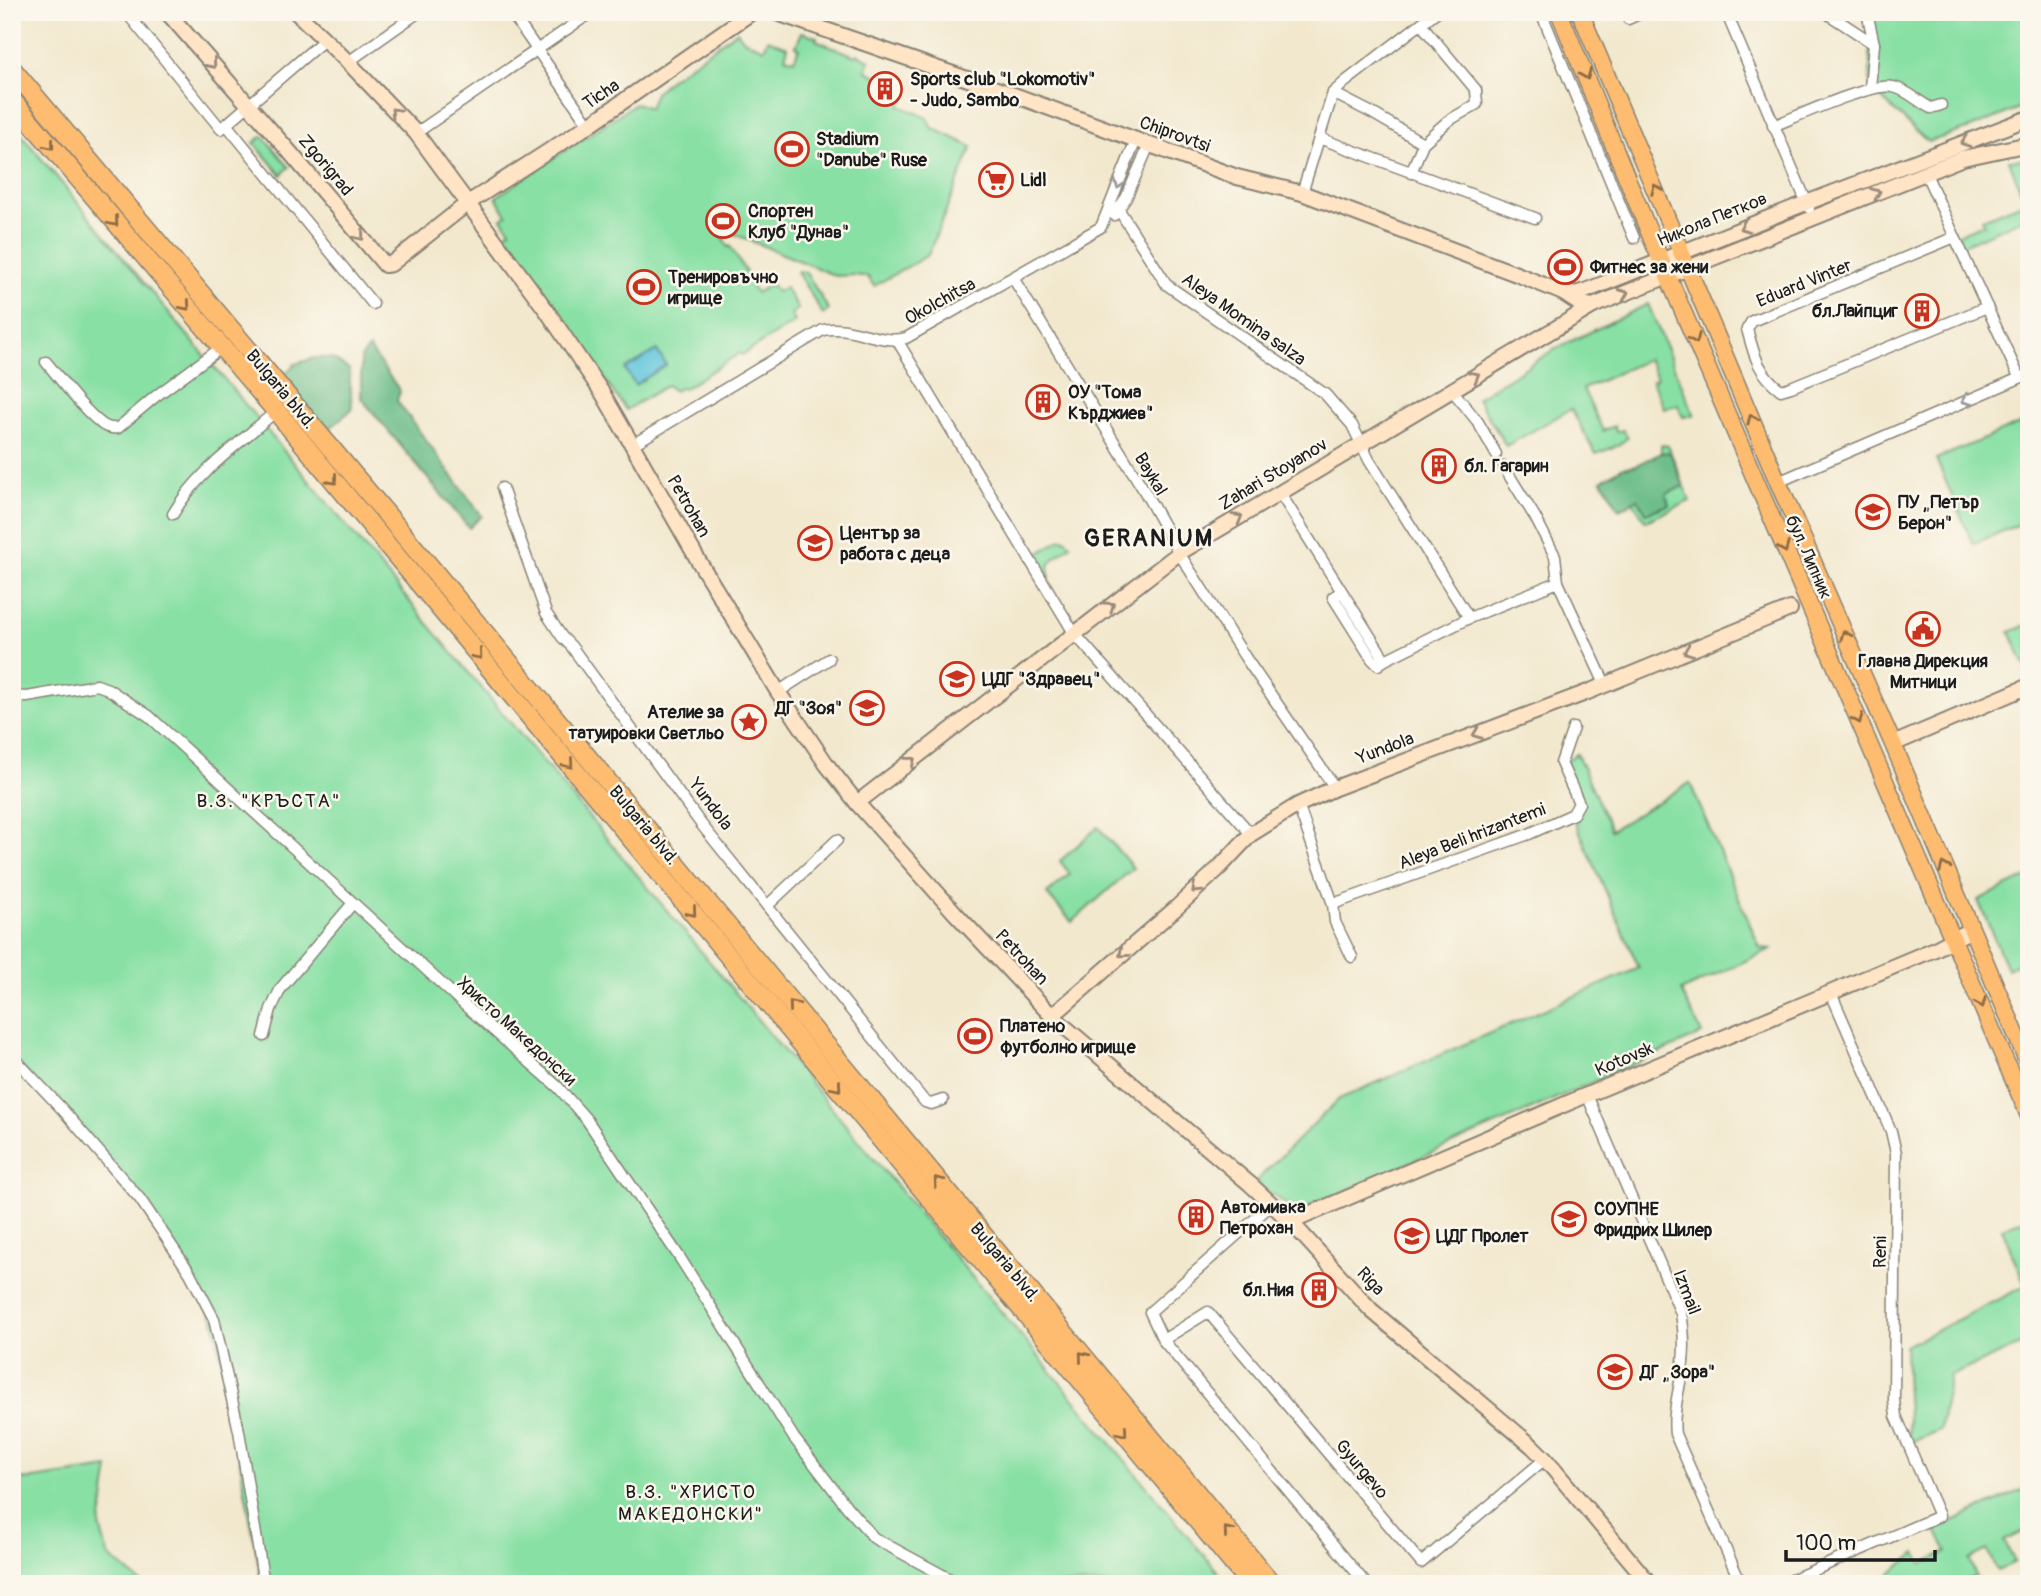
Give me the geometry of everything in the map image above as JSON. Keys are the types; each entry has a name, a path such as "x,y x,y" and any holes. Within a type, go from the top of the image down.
{"highway":[{"name":"Bulgaria blvd.","path":"12,69 392,521 1272,1584"},
{"name":"Bulgaria blvd.","path":"12,100 276,411 1250,1584"}],"main road":[{"name":"бул. Липник","path":"1559,12 1801,589 2029,1116"},
{"name":"бул. Липник","path":"1580,12 1778,482 2029,1065"}],"street":[{"path":"126,12 221,129 324,40"},
{"name":"Zgorigrad","path":"167,12 385,265 391,264 468,203"},
{"name":"Petrohan","path":"296,12 416,133 547,311 588,372 778,692 827,765 857,803 956,914 1052,1016"},
{"path":"348,62 419,12"},
{"path":"512,12 589,125"},
{"path":"416,133 593,12"},
{"name":"Ticha","path":"468,203 589,125 752,12"},
{"name":"Chiprovtsi","path":"774,12 1237,177 1302,193 1563,293"},
{"path":"1302,193 1334,93 1436,12"},
{"path":"1541,12 1634,238"},
{"path":"1628,19 1643,12"},
{"path":"1726,12 1813,218"},
{"path":"1825,12 1874,44"},
{"path":"1867,12 1874,44 1870,88"},
{"path":"1410,173 1423,143 1448,121 1477,104 1476,90 1421,24"},
{"path":"1773,126 1870,88 1891,86 1911,94 1931,108 1941,105"},
{"path":"1334,93 1423,143"},
{"name":"Никола Петков","path":"1593,306 1668,276 1686,260 1806,203 2029,118"},
{"path":"226,124 373,304"},
{"path":"1319,138 1535,218"},
{"path":"1119,210 1142,142"},
{"path":"1101,227 1142,142"},
{"name":"Никола Петков","path":"1563,293 1571,295 1586,291 1661,260 1686,260 1813,218 1963,158 2029,144"},
{"path":"1778,482 2024,376 1987,307 1926,174"},
{"name":"Okolchitsa","path":"632,445 823,330 840,329 886,340 897,340 921,331 1101,227 1119,210"},
{"name":"Aleya Momina salza","path":"1119,210 1167,285 1325,394 1352,425 1360,444 1469,618"},
{"name":"Eduard Vinter","path":"1955,237 1752,321 1747,329 1759,369 1780,390 1987,307"},
{"name":"Baykal","path":"1013,278 1142,487 1179,553 1245,657 1335,788"},
{"path":"1563,293 1578,303 1593,306"},
{"path":"1556,330 1566,317 1563,293"},
{"name":"Zahari Stoyanov","path":"857,803 1179,553 1593,306"},
{"path":"897,340 1074,634 1251,834"},
{"path":"46,362 82,404 103,425 111,429 118,428 222,347"},
{"path":"1452,390 1478,422 1496,454"},
{"path":"173,514 181,500 209,469 276,411"},
{"path":"1504,467 1555,556 1558,582 1605,684"},
{"name":"Yundola","path":"502,488 546,613 701,824 925,1102 931,1104 943,1101"},
{"path":"1280,493 1385,660 1469,618 1558,582"},
{"path":"1801,589 1790,609 1813,613"},
{"name":"Yundola","path":"1052,1016 1175,909 1251,834 1298,805 1790,609"},
{"path":"778,692 829,659"},
{"name":"Христо Македонски","path":"12,696 27,697 97,685 108,689 149,716 352,903 558,1087 587,1120 680,1258 794,1438 847,1507 874,1538 959,1584"},
{"path":"1893,744 2029,686"},
{"name":"Aleya Beli hrizantemi","path":"1333,904 1529,834 1573,814 1578,803 1561,763 1573,728"},
{"path":"1298,805 1333,904 1335,922 1352,957"},
{"path":"767,906 837,840"},
{"path":"264,1036 271,1009 281,988 352,903"},
{"name":"Kotovsk","path":"1291,1222 1831,993 1954,940 1971,930"},
{"name":"Reni","path":"1782,1584 1939,1516 1896,1416 1894,1401 1896,1153 1891,1131 1831,993"},
{"name":"Riga","path":"1052,1016 1272,1204 1371,1310 1545,1460 1650,1584"},
{"path":"12,1056 140,1199 190,1273 214,1320 239,1432 264,1584"},
{"name":"Izmail","path":"1587,1095 1681,1313 1685,1342 1674,1421 1675,1434 1741,1584"},
{"path":"1272,1204 1150,1312 1163,1340 1366,1584"},
{"name":"Gyurgevo","path":"1163,1340 1208,1312 1421,1563 1545,1460"}],"green space":[{"path":"1870,12 2029,12 2029,104 1928,142 1870,88"},
{"name":"Спортен Клуб \"Дунав\"","path":"737,31 744,40 764,49 768,39 788,47 785,57 794,60 802,32 870,60 866,71 906,89 900,106 928,118 931,127 972,147 928,255 874,286 868,277 836,276 732,233 723,239 728,247 730,246 756,293 771,284 777,292 785,287 798,309 791,314 795,322 683,389 682,387 674,391 667,385 626,410 504,235 510,230 502,218 507,215 496,197 636,103 649,108 655,93 669,80"},
{"path":"12,123 1228,1584 262,1584 214,1319 140,1199 12,1056 12,340 19,336 12,323"},
{"path":"263,136 289,167 281,175 254,143"},
{"path":"2029,159 2029,216 1961,246 1956,235 1984,224 1982,219 2025,202 2009,160"},
{"path":"797,272 806,273 829,310 823,314"},
{"path":"1648,304 1694,415 1683,417 1678,405 1664,408 1652,381 1657,378 1648,359 1583,389 1603,431 1614,426 1616,432 1623,430 1628,437 1619,445 1596,454 1571,409 1506,446 1477,398 1557,348"},
{"path":"369,348 400,391 397,401 482,516 469,528 361,398 361,358"},
{"path":"314,358 331,358 349,369 352,409 327,431 281,378 295,364"},
{"path":"2029,420 2029,520 1973,544 1936,459"},
{"path":"1661,445 1668,446 1690,501 1646,521 1633,502 1619,509 1602,480 1622,468 1637,465 1661,453"},
{"path":"1670,452 1684,486 1666,494 1669,505 1646,513 1638,499 1619,509 1602,480 1622,468"},
{"path":"1061,539 1071,545 1051,562 1048,571 1050,577 1044,581 1030,559"},
{"path":"2029,624 2029,667 2026,668 2010,632"},
{"path":"1577,754 1611,830 1690,783 1760,948 1771,949 1681,991 1702,1034 1297,1212 1255,1182 1339,1099 1639,968 1572,814 1578,803 1561,763"},
{"path":"1098,827 1133,868 1072,922 1047,894 1070,874 1060,861"},
{"path":"2029,876 2029,959 2007,969 1978,900"},
{"path":"2029,1217 2029,1341 1950,1376 1940,1430 1909,1443 1905,1346 2025,1286 2002,1228"},
{"path":"109,1468 100,1526 108,1555 143,1584 12,1584 12,1480"},
{"path":"2029,1487 2029,1529 2004,1541 2015,1562 1997,1571 1987,1550 1969,1559 1976,1576 1966,1580 1968,1584 1874,1584 1916,1553 1923,1564 1947,1551 1935,1529"}],"water":[{"path":"657,350 666,365 635,385 625,369"}],"place":[{"name":"Sports club \"Lokomotiv\" - Judo, Sambo","path":"885,89"},
{"name":"Stadium \"Danube\" Ruse","path":"792,149"},
{"name":"Lidl","path":"996,180"},
{"name":"Спортен Клуб \"Дунав\"","path":"723,221"},
{"name":"Фитнес за жени","path":"1565,267"},
{"name":"Тренировъчно игрище","path":"644,287"},
{"name":"бл.Лайпциг","path":"1922,311"},
{"name":"ОУ \"Тома Кърджиев\"","path":"1043,402"},
{"name":"бл. Гагарин","path":"1439,466"},
{"name":"ПУ „Петър Берон\"","path":"1873,512"},
{"name":"Център за работа с деца","path":"815,543"},
{"name":"Главна Дирекция Митници","path":"1923,629"},
{"name":"ЦДГ \"Здравец\"","path":"957,679"},
{"name":"ДГ \"Зоя\"","path":"867,708"},
{"name":"Ателие за татуировки Светльо","path":"749,722"},
{"name":"Платено футболно игрище","path":"975,1036"},
{"name":"Автомивка Петрохан","path":"1196,1217"},
{"name":"СОУПНЕ Фридрих Шилер","path":"1569,1219"},
{"name":"ЦДГ Пролет","path":"1412,1236"},
{"name":"бл.Ния","path":"1319,1290"},
{"name":"ДГ „Зора\"","path":"1615,1372"}],"district":[{"name":"GERANIUM","path":"1149,538"},
{"name":"В.З. \"КРЪСТА\"","path":"269,800"},
{"name":"В.З. \"ХРИСТО МАКЕДОНСКИ\"","path":"691,1502"}]}
